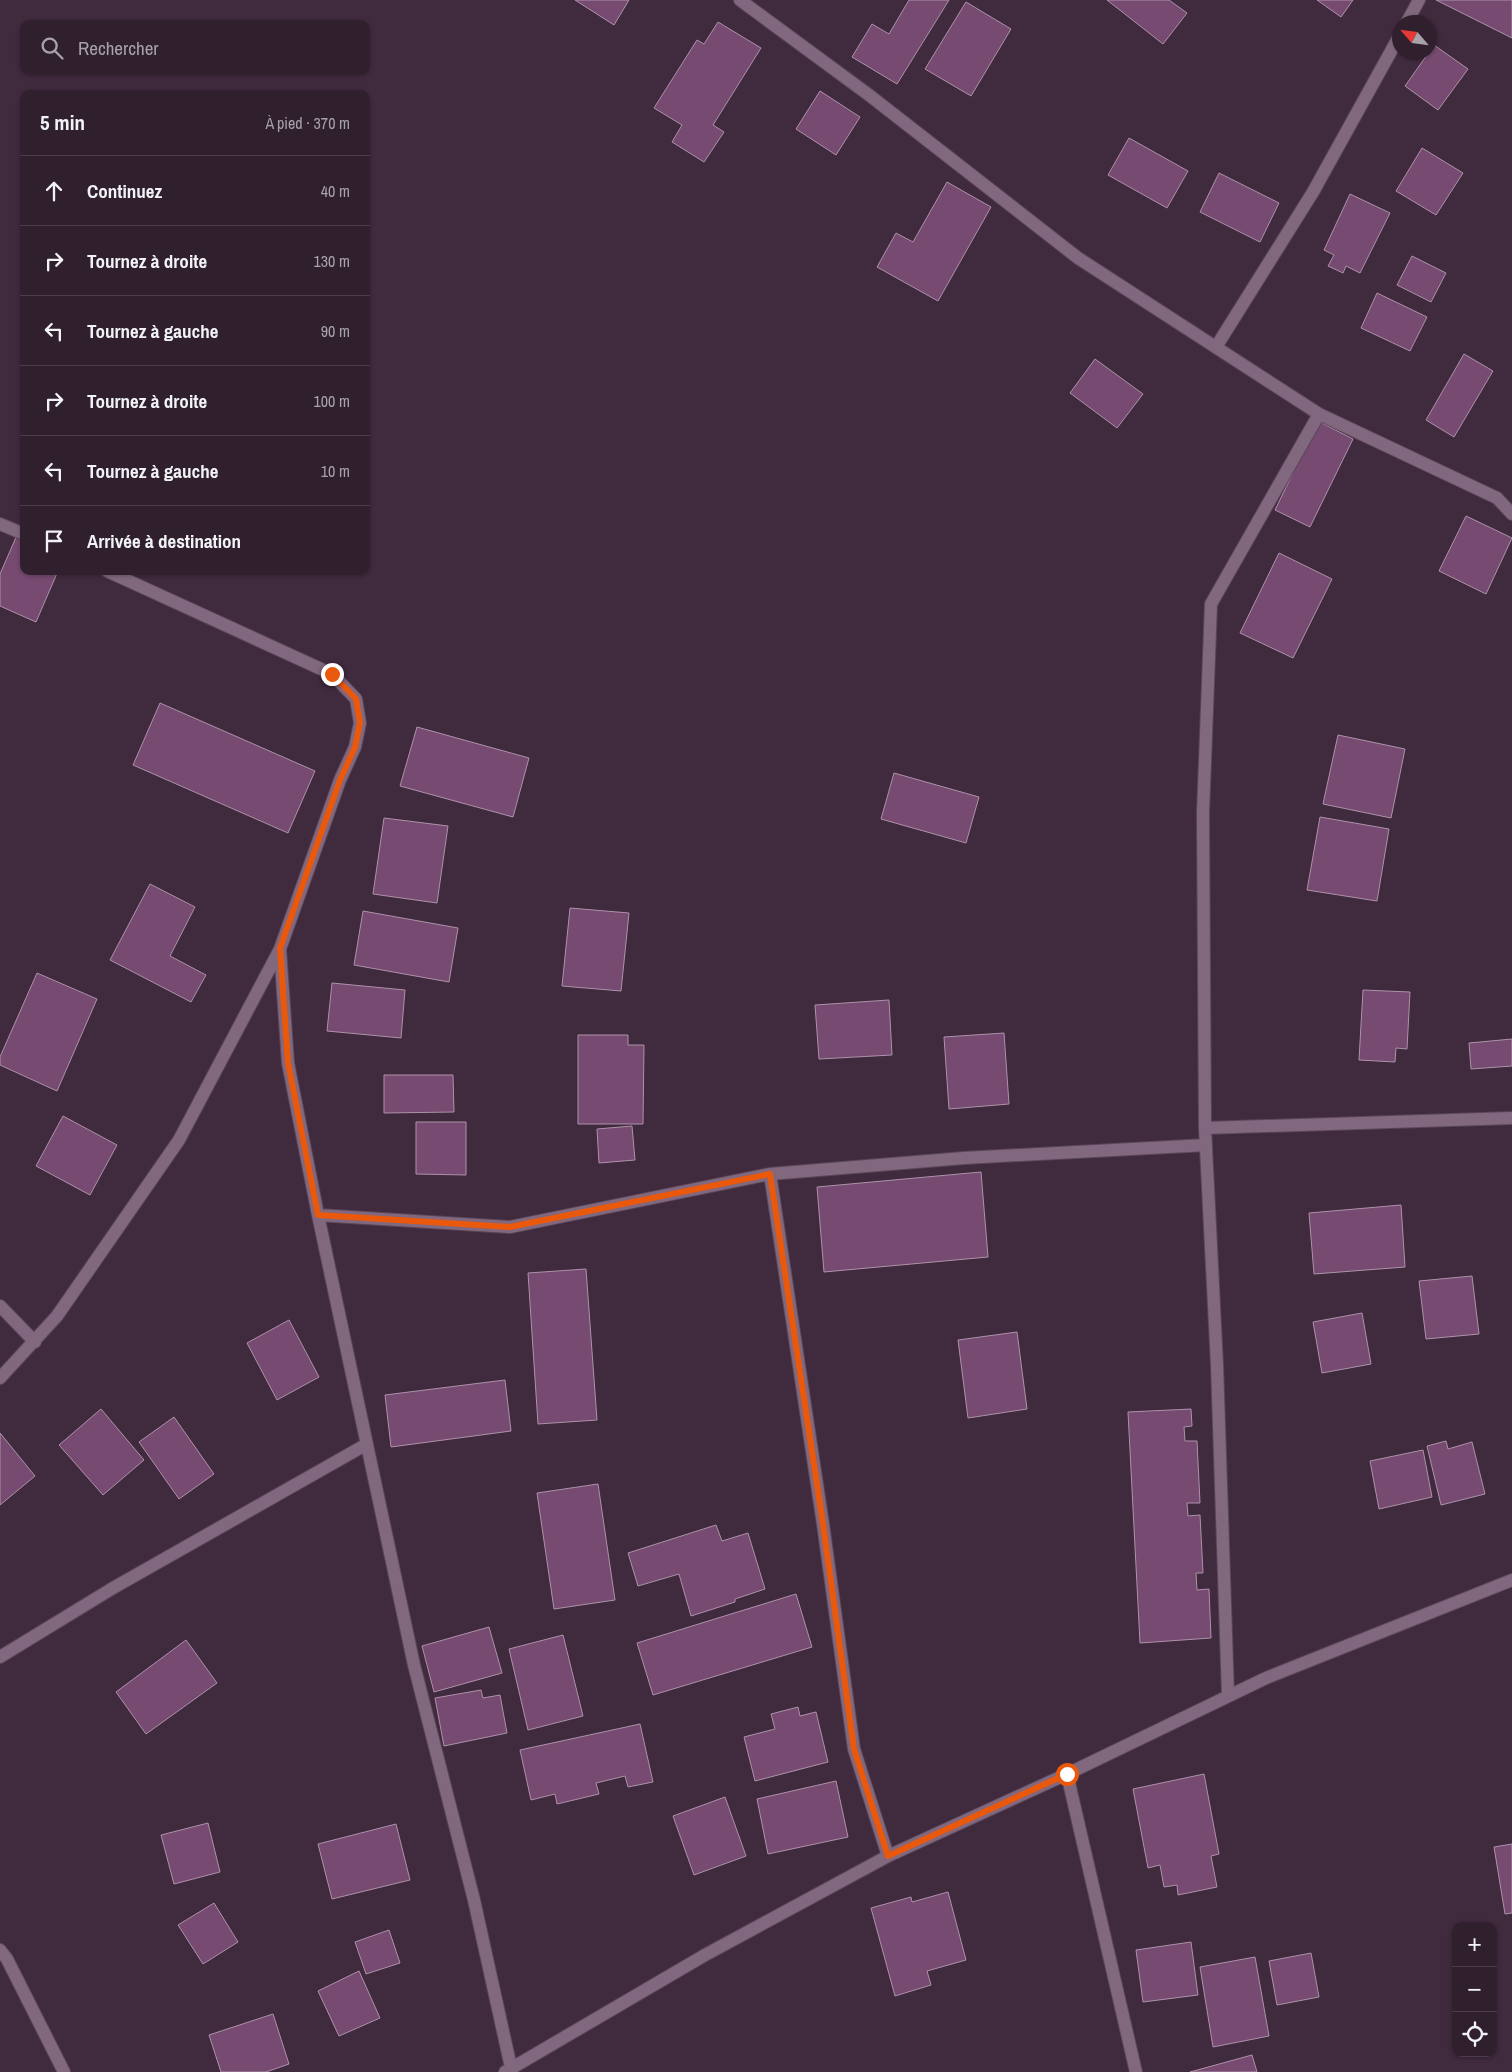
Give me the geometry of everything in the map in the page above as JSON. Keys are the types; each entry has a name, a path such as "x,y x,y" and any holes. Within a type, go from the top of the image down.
{"street":[{"path":"740,0 869,95 1078,258 1319,414 1497,498 1512,514"},
{"path":"1411,15 1419,0"},
{"path":"1216,347 1313,192 1392,49"},
{"path":"1228,1695 1217,1365 1205,1128 1203,813 1211,604 1319,414"},
{"path":"0,524 20,532"},
{"path":"0,1378 57,1316 179,1140 280,948 340,780 355,747 360,723 356,699 332,674 116,575"},
{"path":"280,948 288,1063 318,1215 414,1665 474,1900 509,2071 705,1955 888,1856 1067,1774 1266,1678 1512,1580"},
{"path":"1205,1128 1512,1118"},
{"path":"318,1215 510,1227 770,1174 964,1158 1206,1145"},
{"path":"770,1174 823,1524 854,1749 888,1856"},
{"path":"0,1306 35,1342"},
{"path":"0,1657 113,1588 367,1444"},
{"path":"1067,1774 1136,2072"},
{"path":"0,1950 7,1959 64,2072"}],"building":[{"path":"575,0 629,0 614,25"},
{"path":"909,0 949,0 897,84 852,57 872,24 889,34"},
{"path":"1107,0 1169,0 1187,13 1163,44"},
{"path":"1317,0 1353,0 1341,17"},
{"path":"1436,0 1512,0 1512,38"},
{"path":"966,2 1011,29 971,96 925,69"},
{"path":"718,22 761,48 713,125 724,132 704,162 672,142 682,125 654,108 697,40 704,44"},
{"path":"1437,47 1468,69 1438,110 1405,86 1423,60 1437,60"},
{"path":"820,91 860,117 836,155 796,129"},
{"path":"1129,138 1188,171 1167,208 1108,175"},
{"path":"1422,148 1463,173 1436,215 1396,191"},
{"path":"1219,173 1279,203 1260,242 1200,212"},
{"path":"947,182 991,207 938,301 877,267 896,233 913,242"},
{"path":"1350,194 1390,213 1360,273 1346,266 1343,273 1328,266 1334,255 1324,250"},
{"path":"1412,256 1446,273 1431,302 1397,285"},
{"path":"1377,293 1427,317 1410,351 1361,328"},
{"path":"1464,354 1493,371 1454,437 1426,420"},
{"path":"1095,359 1143,394 1117,428 1070,393"},
{"path":"1318,421 1353,439 1310,527 1275,510"},
{"path":"1466,516 1512,538 1486,594 1439,571"},
{"path":"17,535 20,536 20,575 56,575 36,622 0,606 0,574"},
{"path":"1279,553 1332,579 1293,658 1240,633"},
{"path":"160,703 315,771 288,833 133,765"},
{"path":"417,727 529,758 513,817 400,786"},
{"path":"1338,735 1405,749 1391,818 1323,804"},
{"path":"894,773 979,797 966,843 881,819"},
{"path":"1320,817 1389,829 1377,901 1307,890"},
{"path":"384,818 448,826 437,903 373,894"},
{"path":"150,884 195,907 170,956 206,975 191,1002 110,960"},
{"path":"570,908 629,913 621,991 562,986"},
{"path":"363,911 458,928 449,982 354,965"},
{"path":"37,973 97,999 57,1091 0,1065 0,1057"},
{"path":"332,983 405,990 401,1038 327,1031"},
{"path":"1363,990 1410,992 1407,1049 1396,1048 1395,1062 1359,1060"},
{"path":"889,1000 892,1055 819,1059 815,1005"},
{"path":"1004,1033 1009,1104 949,1109 944,1037"},
{"path":"578,1035 628,1035 628,1045 644,1045 643,1124 578,1124"},
{"path":"1512,1039 1512,1066 1471,1069 1469,1043"},
{"path":"384,1075 453,1075 454,1112 384,1113"},
{"path":"63,1116 117,1145 90,1195 36,1166"},
{"path":"416,1122 466,1122 466,1175 416,1174"},
{"path":"632,1126 635,1160 599,1163 597,1129"},
{"path":"981,1172 988,1257 824,1272 817,1187"},
{"path":"1401,1205 1405,1267 1314,1274 1309,1213"},
{"path":"586,1269 597,1420 538,1424 528,1273"},
{"path":"1472,1276 1479,1334 1426,1339 1419,1281"},
{"path":"1362,1313 1371,1364 1322,1373 1313,1322"},
{"path":"289,1320 319,1377 277,1400 247,1343"},
{"path":"1017,1332 1027,1409 968,1418 958,1340"},
{"path":"505,1380 511,1431 391,1447 385,1395"},
{"path":"101,1409 144,1460 103,1495 59,1445"},
{"path":"1191,1409 1192,1426 1184,1427 1185,1441 1197,1441 1200,1503 1187,1503 1188,1516 1200,1515 1203,1573 1196,1573 1197,1590 1209,1589 1211,1638 1140,1643 1128,1412"},
{"path":"174,1417 214,1474 179,1499 139,1442"},
{"path":"0,1433 35,1476 0,1505"},
{"path":"1446,1441 1448,1449 1472,1442 1485,1494 1441,1505 1427,1446"},
{"path":"1423,1450 1432,1497 1379,1509 1370,1461"},
{"path":"598,1484 615,1600 554,1609 537,1493"},
{"path":"716,1525 722,1541 748,1533 765,1589 735,1599 735,1602 691,1616 679,1574 638,1586 628,1553"},
{"path":"796,1594 812,1647 653,1695 637,1643"},
{"path":"489,1627 502,1673 434,1692 422,1646"},
{"path":"563,1635 583,1716 528,1730 509,1649"},
{"path":"186,1640 217,1683 146,1734 116,1692"},
{"path":"481,1690 483,1698 500,1695 507,1733 444,1746 435,1698"},
{"path":"798,1707 800,1716 816,1712 828,1762 755,1781 744,1737 775,1729 771,1714"},
{"path":"640,1724 653,1782 628,1787 625,1776 596,1783 599,1794 557,1804 555,1794 531,1800 520,1750"},
{"path":"1204,1774 1219,1854 1211,1856 1217,1887 1178,1895 1177,1885 1164,1887 1160,1865 1148,1868 1133,1789"},
{"path":"836,1781 848,1837 768,1854 757,1799"},
{"path":"725,1797 746,1856 694,1875 673,1816"},
{"path":"208,1823 220,1872 174,1884 161,1835"},
{"path":"396,1824 410,1880 332,1899 318,1844"},
{"path":"1512,1844 1512,1913 1505,1914 1494,1847"},
{"path":"948,1892 966,1960 927,1971 931,1985 895,1996 871,1908 911,1897 912,1902"},
{"path":"214,1903 238,1942 203,1964 178,1925"},
{"path":"389,1930 400,1963 366,1974 355,1942"},
{"path":"1191,1942 1198,1995 1143,2002 1136,1950"},
{"path":"1311,1953 1319,1997 1277,2005 1269,1961"},
{"path":"1255,1957 1269,2036 1213,2047 1200,1967"},
{"path":"359,1971 380,2018 339,2036 318,1991"},
{"path":"273,2014 289,2064 266,2072 221,2072 209,2035"},
{"path":"1252,2055 1257,2072 1190,2072"}],"route":[{"path":"332,674 356,699 360,723 355,747 340,780 280,948 288,1063 318,1215 510,1227 770,1174 823,1524 854,1749 888,1856 1067,1774"}]}
